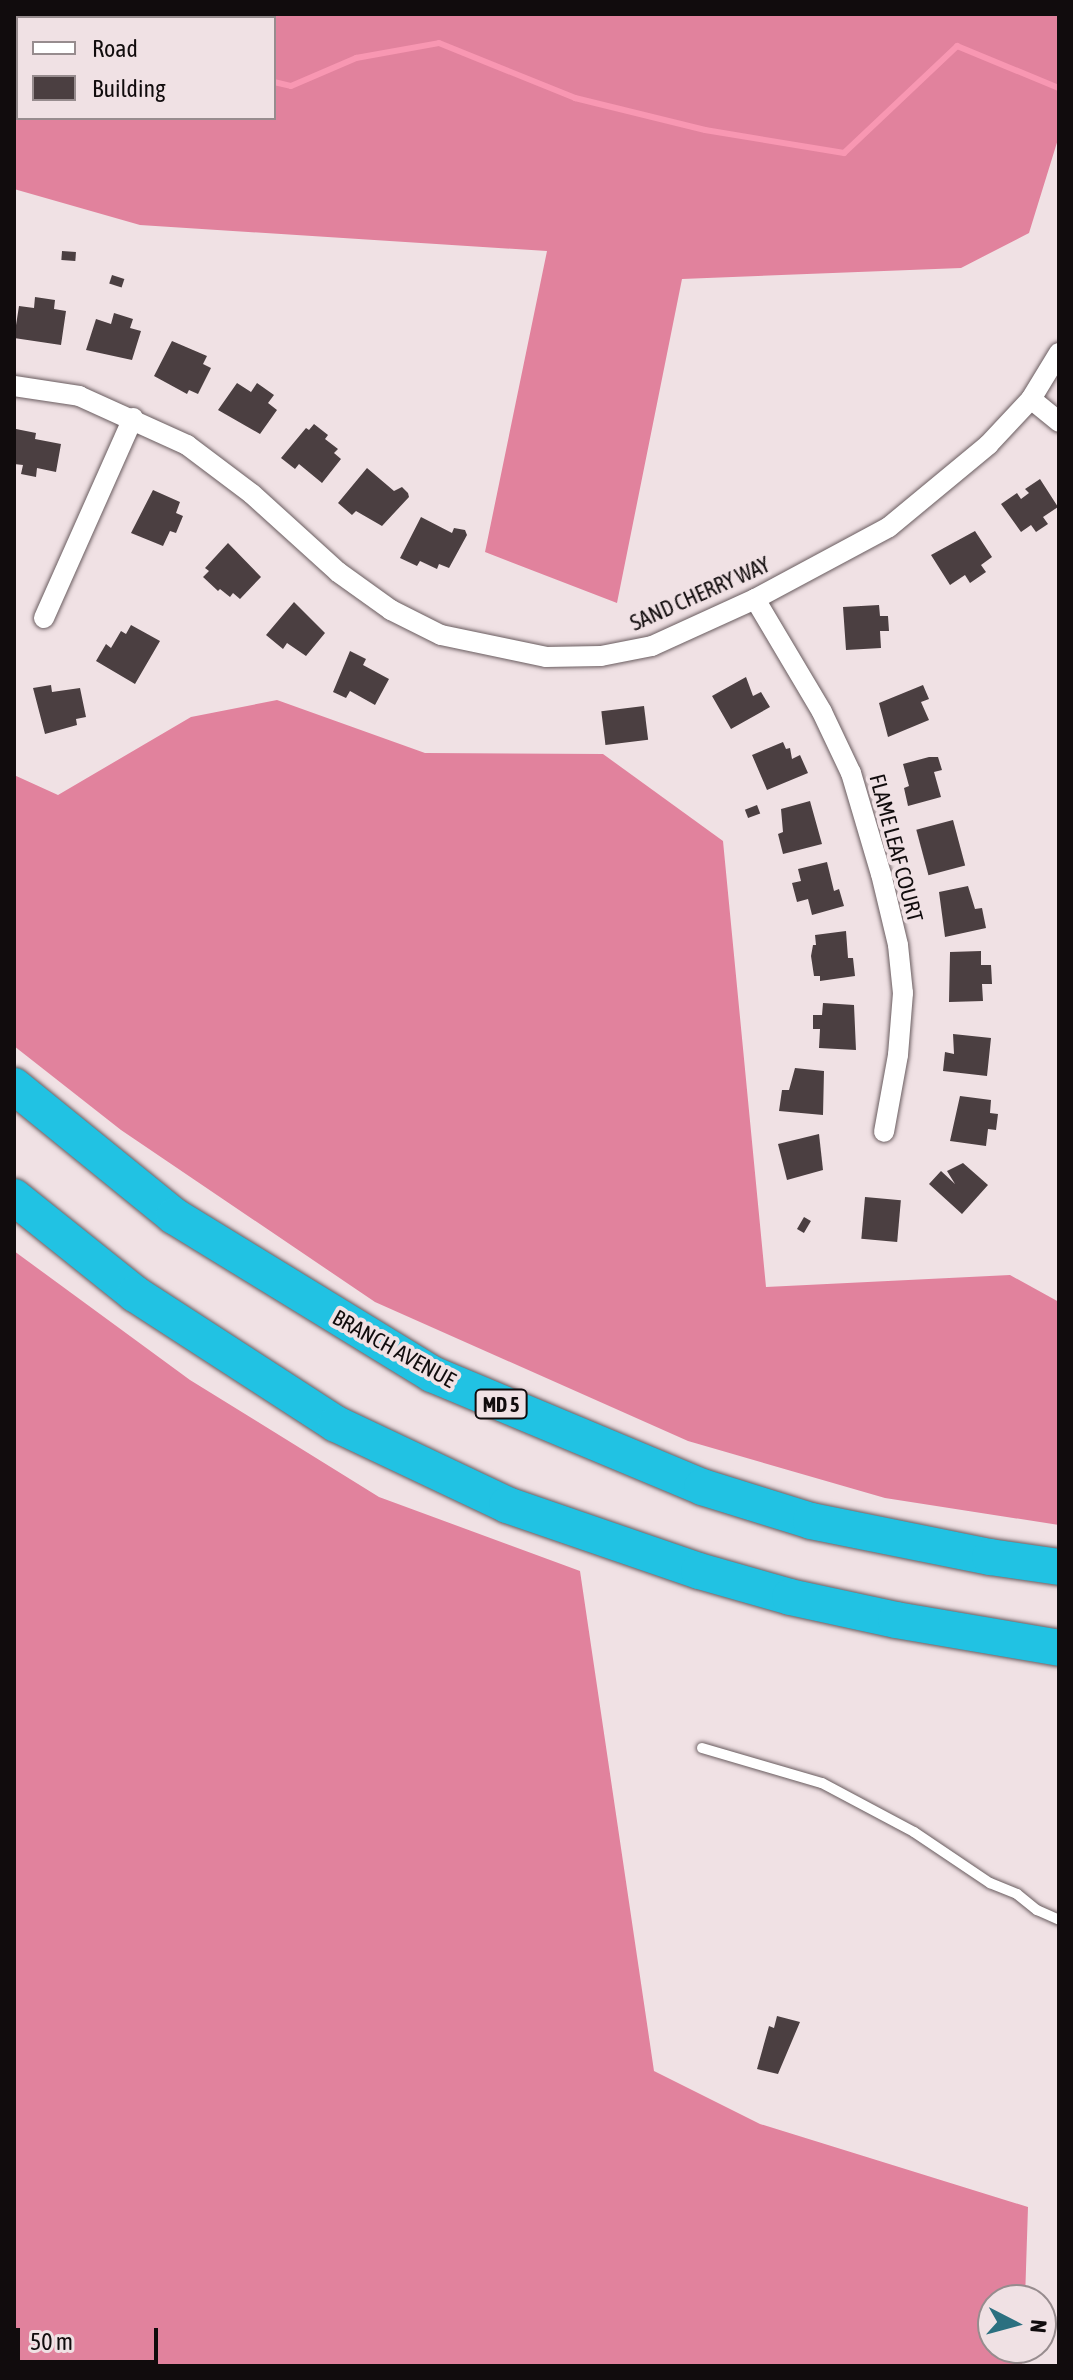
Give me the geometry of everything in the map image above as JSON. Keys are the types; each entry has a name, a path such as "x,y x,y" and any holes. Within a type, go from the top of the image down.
{"highway":[{"name":"BRANCH AVENUE","path":"14,1086 174,1216 432,1374 702,1487 811,1521 990,1557 1059,1567"},
{"path":"14,1197 135,1294 336,1424 507,1505 699,1571 790,1597 896,1620 1059,1648"}],"street":[{"name":"SAND CHERRY WAY","path":"14,386 79,396 187,445 252,494 338,572 391,610 441,635 546,657 601,656 652,646 755,599 889,527 988,445 1031,399 1059,353"},
{"path":"1031,399 1059,422"},
{"path":"44,618 133,418"},
{"name":"FLAME LEAF COURT","path":"755,599 822,712 851,773 881,874 898,945 903,993 898,1055 884,1132"}],"lane":[{"path":"702,1748 822,1783 914,1832 990,1883 1017,1894 1037,1910 1059,1920"}],"shaded area":[{"path":"14,14 1059,14 1059,136 1029,233 961,268 682,279 617,603 485,552 547,251 140,225 14,189"},
{"path":"277,700 425,753 603,754 723,841 766,1287 1010,1275 1059,1302 1059,1525 885,1498 688,1441 375,1302 121,1130 14,1046 14,775 58,795 191,717"},
{"path":"14,1251 190,1380 379,1497 580,1571 654,2071 760,2124 1028,2207 1026,2284 977,2284 977,2364 1022,2366 14,2366"}],"building":[{"path":"62,251 76,252 75,261 61,260"},
{"path":"112,275 124,279 122,288 109,284"},
{"path":"35,297 55,300 54,309 66,311 61,345 14,338 19,306 34,308"},
{"path":"114,313 133,319 130,328 141,331 132,360 86,350 96,319 111,324"},
{"path":"172,341 207,356 203,364 211,368 198,394 189,390 187,394 154,376"},
{"path":"237,383 251,392 257,383 274,395 268,403 277,410 260,434 218,410"},
{"path":"314,424 328,435 325,439 338,449 334,453 341,459 322,483 299,464 295,469 281,458 306,428 309,430"},
{"path":"16,429 36,433 35,439 61,444 56,472 37,468 36,477 21,474 23,465 14,464"},
{"path":"367,468 394,491 402,487 408,493 409,497 382,526 356,511 352,515 338,503"},
{"path":"1040,479 1058,507 1043,517 1048,524 1036,532 1031,525 1021,532 1001,504 1017,493 1021,499 1029,493 1025,489"},
{"path":"153,490 180,502 176,513 183,516 176,533 170,531 163,546 131,533"},
{"path":"421,517 452,533 454,528 465,530 467,535 449,568 439,564 437,569 420,561 417,566 400,558"},
{"path":"975,531 992,557 981,565 986,572 970,583 965,575 950,585 931,555"},
{"path":"228,543 261,577 240,599 233,593 230,597 220,589 218,591 203,577 209,571 205,568"},
{"path":"294,602 325,633 306,656 287,643 283,649 266,635"},
{"path":"879,605 880,616 888,616 889,631 880,631 881,648 846,650 843,607"},
{"path":"131,625 160,641 135,684 96,661 106,644 111,648 121,631 126,634"},
{"path":"350,651 366,659 363,665 389,679 375,705 350,691 346,698 333,692"},
{"path":"746,677 753,696 761,692 770,707 731,729 712,696"},
{"path":"51,685 52,692 80,688 86,717 76,719 77,725 45,734 33,688"},
{"path":"923,685 929,699 921,702 929,720 888,737 879,703"},
{"path":"644,706 648,740 605,745 601,711"},
{"path":"783,742 786,749 790,748 792,759 800,755 808,773 767,790 752,755"},
{"path":"938,757 942,770 934,772 941,797 908,806 904,788 909,786 903,764"},
{"path":"810,801 822,844 783,854 778,834 783,832 781,809"},
{"path":"757,805 760,813 748,818 745,810"},
{"path":"953,820 965,865 928,875 916,830"},
{"path":"827,862 834,891 839,889 844,906 812,915 808,899 797,902 792,883 801,881 798,869"},
{"path":"968,886 975,909 982,908 986,928 945,937 939,892"},
{"path":"846,931 848,958 853,958 855,976 820,981 820,976 814,976 811,956 813,945 816,945 815,935"},
{"path":"981,951 981,965 991,965 992,984 982,984 983,1001 949,1002 950,952"},
{"path":"823,1003 854,1005 856,1050 819,1048 820,1029 813,1029 813,1015 822,1015"},
{"path":"953,1034 991,1038 987,1076 943,1071 945,1052 954,1054"},
{"path":"795,1068 824,1071 823,1115 779,1111 782,1090 789,1090"},
{"path":"960,1096 991,1100 990,1113 998,1114 996,1130 988,1129 986,1146 950,1141"},
{"path":"819,1134 823,1170 787,1180 778,1144"},
{"path":"963,1163 988,1185 962,1214 929,1184 941,1171 955,1184 947,1171"},
{"path":"865,1197 901,1200 897,1242 861,1239"},
{"path":"804,1217 811,1221 804,1233 797,1229"},
{"path":"777,2016 800,2022 778,2074 757,2069 769,2026 774,2028"}],"waterway":[{"path":"276,82 291,86 356,58 439,43 575,98 705,130 844,153 957,46 1059,88"}]}
